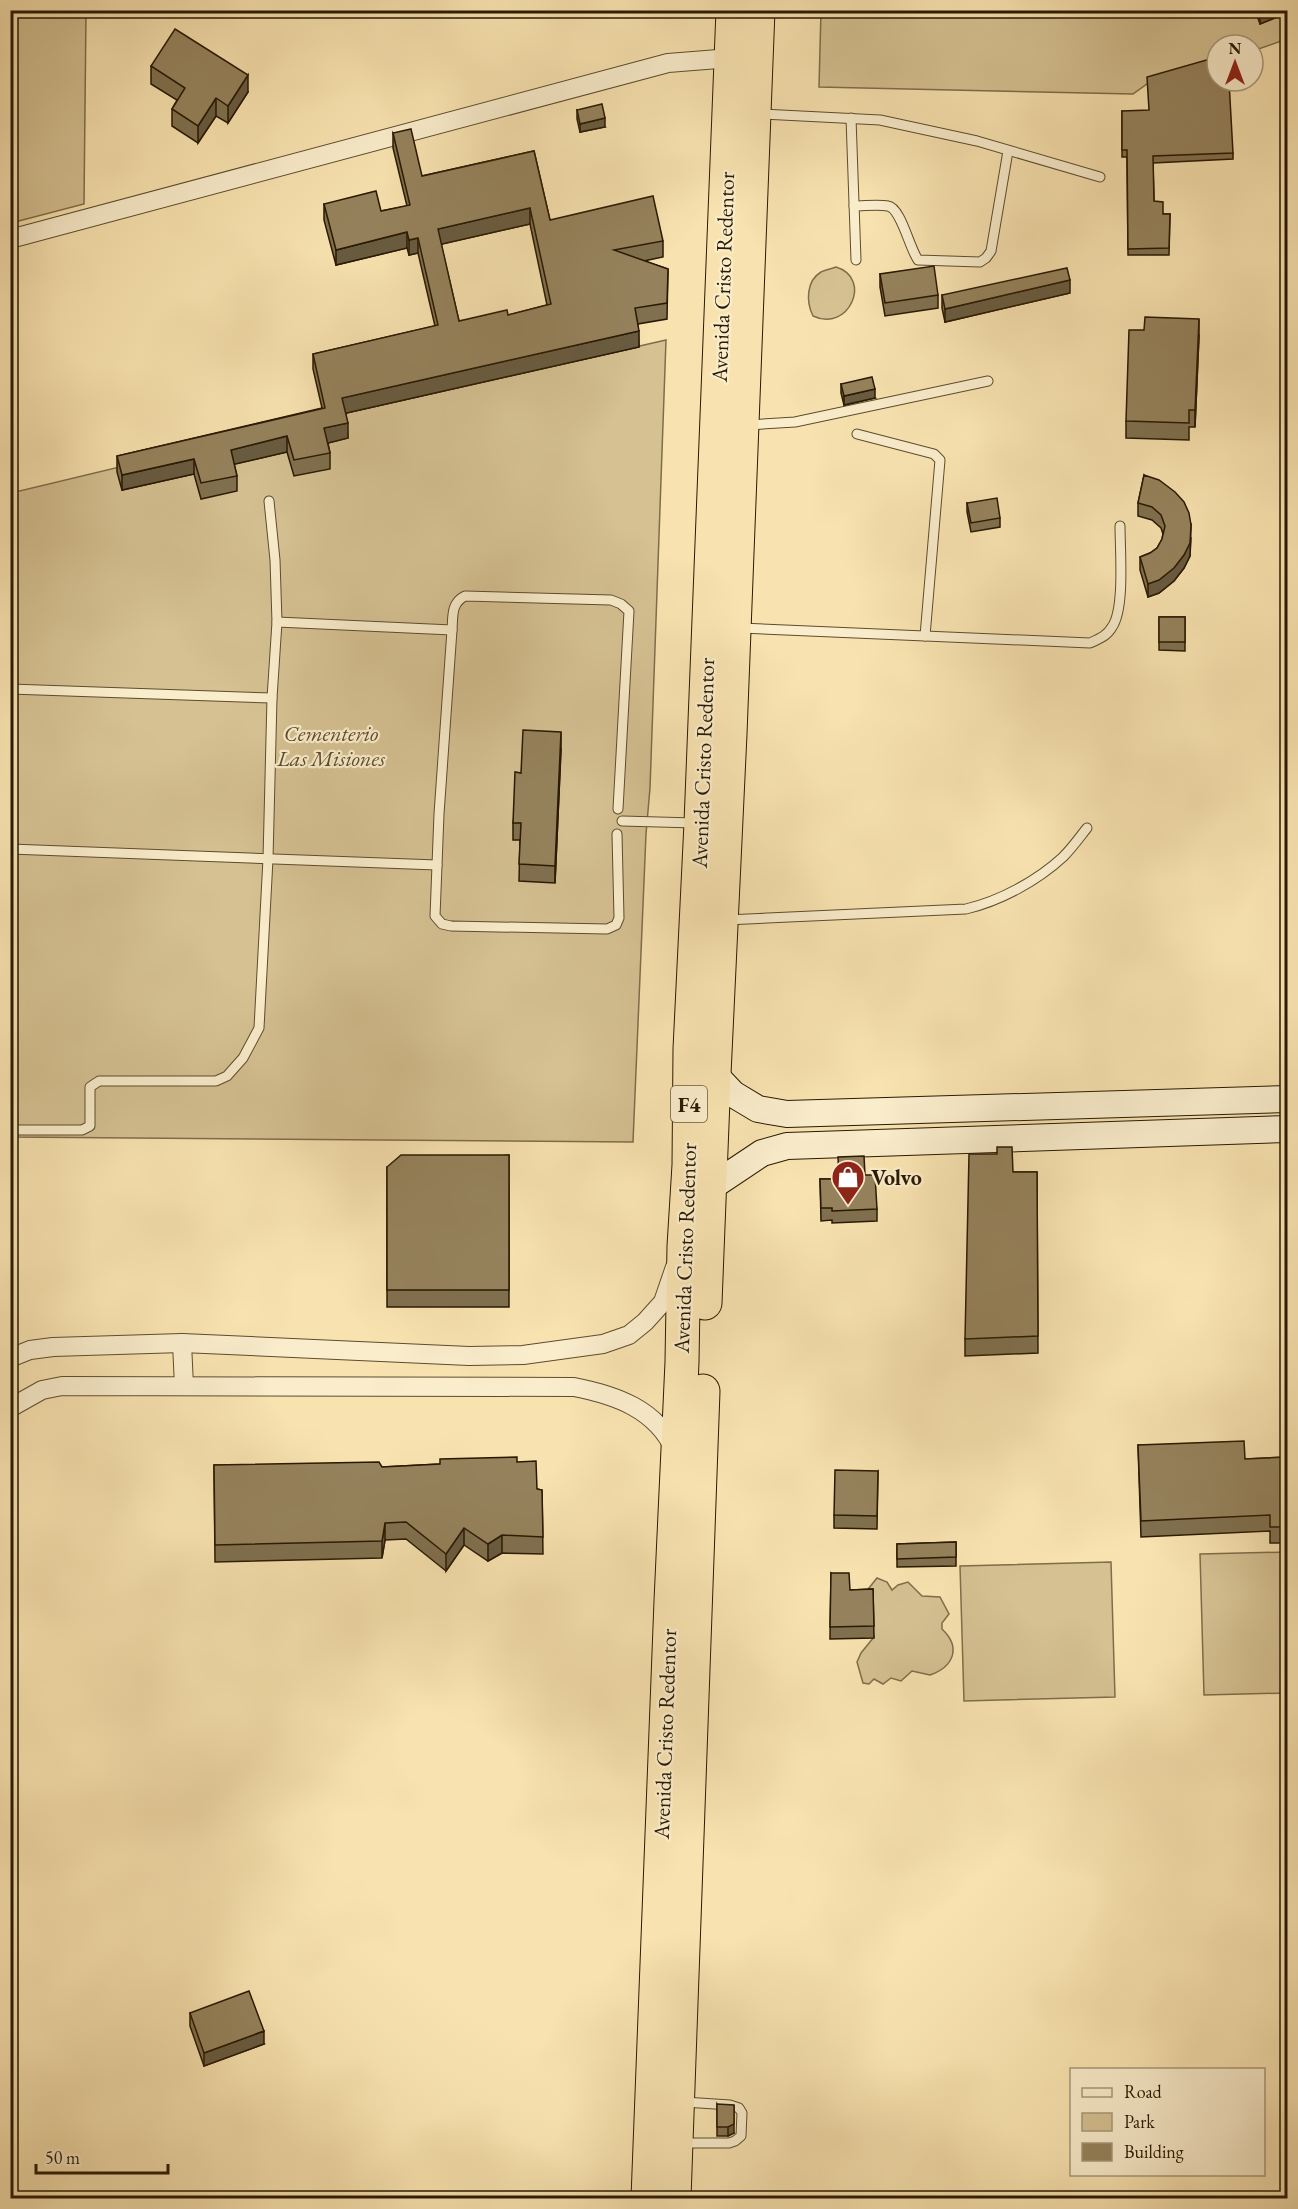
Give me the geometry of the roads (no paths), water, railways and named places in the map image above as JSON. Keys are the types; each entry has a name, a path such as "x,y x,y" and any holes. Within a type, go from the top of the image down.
{"highway":[{"name":"Avenida Cristo Redentor","path":"648,2199 682,1362 684,1246 689,1165 690,1049 733,10"},
{"name":"Avenida Cristo Redentor","path":"674,2199 704,1365 705,1278 711,1187 714,1074 735,627 758,10"}],"main road":[{"path":"714,1074 733,1094 758,1109 787,1114 1287,1099"},
{"path":"787,1114 787,1146"},
{"path":"711,1187 762,1153 787,1146 1287,1130"}],"street":[{"path":"10,239 668,63 731,58"},
{"path":"10,1358 30,1350 53,1347 182,1343 469,1356 523,1355 603,1344 629,1335 645,1322 663,1302 684,1246"},
{"path":"182,1343 184,1386"},
{"path":"523,1355 507,1364 505,1369 508,1374 526,1387"},
{"path":"469,1356 479,1364 480,1371 479,1377 471,1386"},
{"path":"10,1408 42,1390 62,1386 574,1387 615,1396 635,1406 653,1419 672,1444 677,1456"}],"lane":[{"path":"755,114 880,120 977,141 1100,177"},
{"path":"851,118 856,260"},
{"path":"854,206 889,206 895,209 912,252 918,260 980,262 991,251 1008,151"},
{"path":"743,426 795,422 988,381"},
{"path":"857,434 934,454 940,460 926,636"},
{"path":"10,1130 82,1130 90,1126 90,1087 99,1081 216,1081 227,1076 243,1058 259,1028 277,622 275,560 269,501"},
{"path":"735,627 1090,644 1104,636 1113,627 1119,612 1120,526"},
{"path":"616,834 618,918 616,926 607,929 442,924 435,916 436,865 452,630 454,606 458,599 465,596 611,600 621,604 629,611 618,809"},
{"path":"277,622 452,630"},
{"path":"10,689 272,698"},
{"path":"622,821 701,823"},
{"path":"721,920 966,909 987,904 1031,881 1063,856 1087,828"},
{"path":"10,849 436,865"},
{"path":"677,2143 735,2141 741,2136 739,2108 730,2105 678,2102"}],"place":[{"name":"Volvo","path":"848,1206"}],"park label":[{"name":"Cementerio Las Misiones","path":"331,746"}]}
